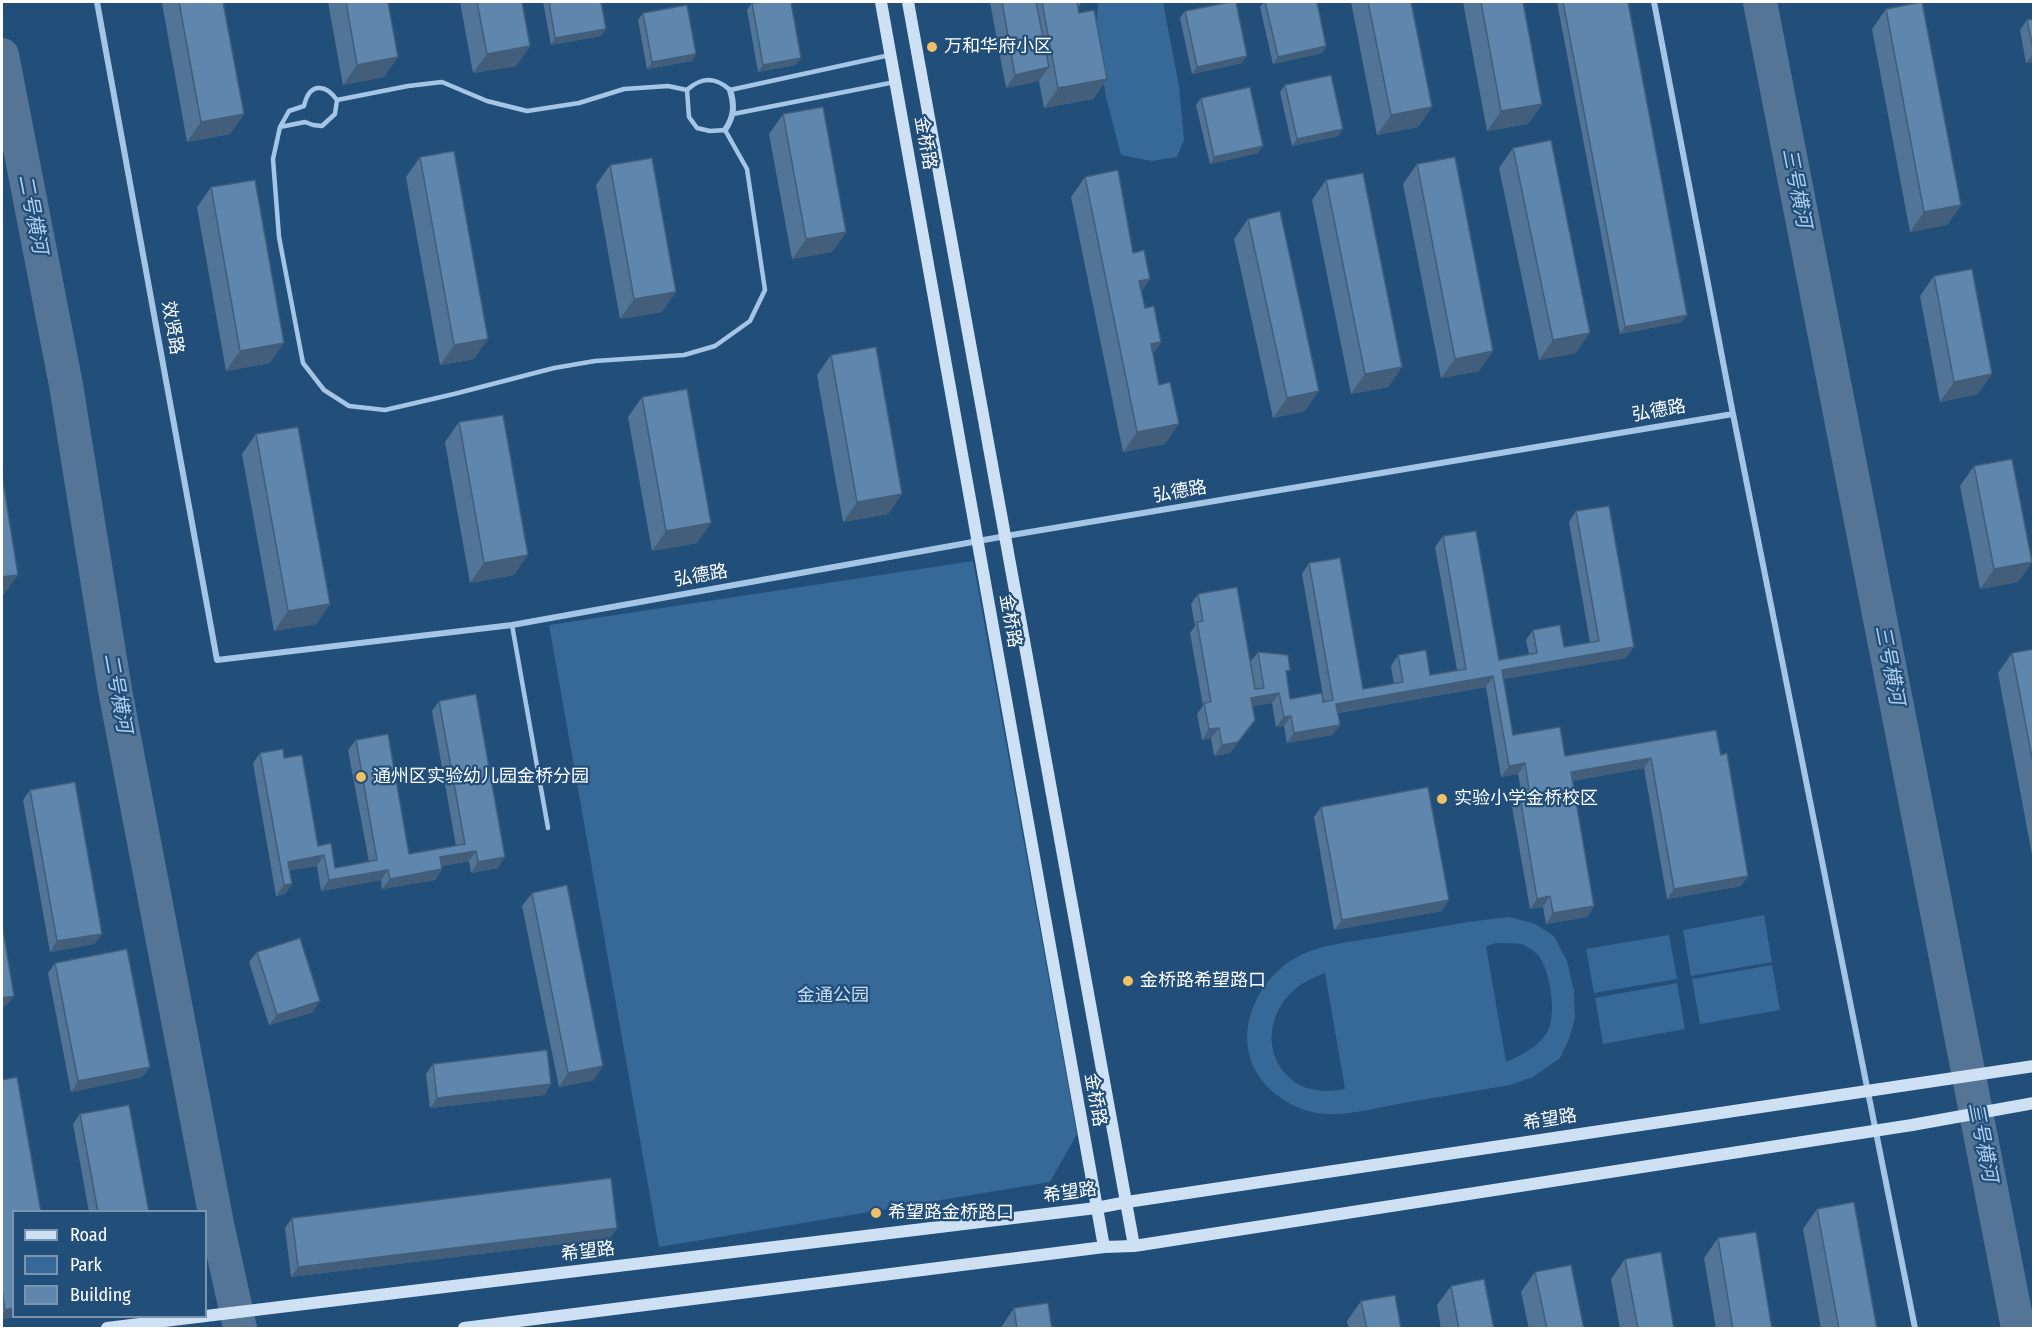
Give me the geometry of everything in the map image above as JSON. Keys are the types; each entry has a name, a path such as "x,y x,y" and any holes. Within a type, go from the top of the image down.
{"main road":[{"name":"金桥路","path":"881,2 1104,1247"},
{"name":"金桥路","path":"909,2 1134,1246"},
{"name":"希望路","path":"207,1317 1096,1208 2034,1066"},
{"path":"464,1329 1104,1247 1134,1246 2034,1103"},
{"name":"希望路","path":"107,1329 200,1318"}],"street":[{"name":"效贤路","path":"97,2 217,660"},
{"path":"1654,2 1914,1329"},
{"path":"725,130 733,114 734,102 730,90"},
{"name":"弘德路","path":"217,660 512,625 1006,536 1733,414"}],"lane":[{"path":"280,127 304,122 322,126 335,114 337,100 330,91 315,89 306,96 304,106 289,111 280,127 273,159 279,237 303,363 324,390 350,406 385,410 554,368 595,361 684,355 715,346 750,321 765,290 747,170 725,130 710,131 697,128 688,117 687,90 693,84 706,80 720,81 730,90 890,55"},
{"path":"337,100 408,86 442,82 487,101 527,111 579,103 624,89 668,86 687,90"},
{"path":"733,114 895,82"},
{"path":"512,625 548,828"}],"green space":[{"path":"1098,2 1163,2 1179,86 1184,140 1177,157 1152,161 1121,155 1106,97 1096,35"},
{"name":"金通公园","path":"973,561 1077,1134 1050,1182 659,1247 549,625"},
{"path":"1764,915 1772,962 1691,976 1683,930"},
{"path":"1510,917 1535,924 1554,936 1567,961 1574,991 1575,1018 1560,1058 1533,1077 1510,1085 1355,1112 1323,1114 1292,1105 1273,1092 1259,1076 1250,1057 1247,1043 1250,1015 1255,1002 1271,978 1292,960 1313,950 1335,944","holes":["1496,943 1521,944 1538,954 1546,971 1552,1002 1549,1028 1542,1040 1531,1049 1506,1062 1486,946","1325,973 1345,1089 1333,1091 1314,1090 1302,1086 1285,1074 1273,1051 1272,1038 1273,1025 1284,1001 1300,985"]},
{"path":"1669,935 1677,979 1594,993 1586,949"},
{"path":"1772,965 1780,1010 1700,1024 1692,979"},
{"path":"1677,983 1685,1029 1603,1044 1595,998"}],"building":[{"path":"179,2 223,2 244,114 201,122"},
{"path":"346,2 388,2 398,57 357,65"},
{"path":"477,2 522,2 530,46 487,54"},
{"path":"549,2 601,2 606,29 555,38"},
{"path":"791,2 801,58 763,65 752,3"},
{"path":"1002,2 1036,2 1049,67 1015,75"},
{"path":"1042,2 1077,2 1079,13 1094,10 1107,79 1058,88"},
{"path":"1236,2 1247,56 1197,67 1185,11"},
{"path":"1265,2 1317,2 1326,46 1278,57"},
{"path":"1368,2 1411,2 1432,107 1391,115"},
{"path":"1481,2 1523,2 1542,104 1501,111"},
{"path":"1563,2 1628,2 1687,315 1625,327"},
{"path":"1922,2 1961,205 1924,212 1886,9"},
{"path":"687,5 696,54 652,62 643,13"},
{"path":"2034,19 2034,53 2027,20"},
{"path":"1331,75 1343,129 1297,139 1285,85"},
{"path":"1250,87 1263,146 1214,157 1201,98"},
{"path":"823,107 846,232 806,239 783,114"},
{"path":"1551,140 1590,333 1553,340 1513,148"},
{"path":"454,151 488,339 454,345 420,157"},
{"path":"1455,157 1493,351 1455,359 1417,164"},
{"path":"652,158 676,292 634,299 610,165"},
{"path":"1118,170 1133,253 1144,250 1150,279 1139,281 1145,308 1154,306 1161,342 1151,344 1159,385 1170,382 1179,424 1137,432 1085,177"},
{"path":"1363,173 1402,367 1365,374 1326,180"},
{"path":"255,180 284,343 240,351 211,187"},
{"path":"1280,211 1319,391 1287,398 1248,219"},
{"path":"1972,269 1992,374 1954,382 1934,276"},
{"path":"876,347 902,494 857,502 831,355"},
{"path":"687,389 711,523 666,531 642,397"},
{"path":"503,415 528,555 484,563 459,422"},
{"path":"298,427 330,604 288,611 256,434"},
{"path":"2012,459 2032,562 1994,569 1974,466"},
{"path":"2,475 18,575 2,577"},
{"path":"1609,506 1634,647 1502,670 1513,735 1560,727 1565,756 1716,730 1721,755 1727,753 1748,876 1674,889 1651,758 1571,772 1594,906 1553,913 1550,896 1537,899 1519,791 1529,789 1525,763 1509,766 1493,676 1336,704 1340,725 1294,733 1291,716 1284,717 1279,693 1251,698 1255,720 1238,742 1222,745 1219,728 1209,729 1204,703 1211,702 1197,622 1203,621 1198,594 1237,587 1255,689 1264,688 1258,652 1288,655 1290,670 1286,671 1290,699 1322,693 1323,702 1333,700 1309,563 1340,558 1363,689 1403,682 1398,655 1426,650 1430,675 1466,669 1443,536 1476,531 1499,660 1537,653 1533,630 1560,625 1564,647 1599,641 1576,511"},
{"path":"2034,649 2034,768 2012,653"},
{"path":"476,694 505,857 478,862 476,851 440,857 442,869 390,879 388,870 329,880 324,855 288,862 292,884 284,885 260,753 283,749 284,758 302,755 318,846 331,843 335,868 377,860 356,740 388,734 409,854 465,844 439,701"},
{"path":"75,782 102,934 57,941 30,790"},
{"path":"1428,787 1449,900 1342,920 1321,807"},
{"path":"567,885 603,1066 568,1073 532,893"},
{"path":"2,924 14,996 2,998"},
{"path":"300,938 320,1001 277,1015 257,952"},
{"path":"127,949 150,1067 78,1081 55,963"},
{"path":"547,1050 551,1084 437,1098 433,1064"},
{"path":"17,1077 41,1210 12,1210 12,1308 5,1310 2,1290 2,1080"},
{"path":"129,1105 149,1210 98,1210 80,1114"},
{"path":"611,1178 617,1228 298,1267 292,1218"},
{"path":"1854,1202 1877,1329 1839,1329 1817,1209"},
{"path":"1756,1232 1772,1329 1733,1329 1718,1238"},
{"path":"1661,1252 1674,1329 1638,1329 1625,1259"},
{"path":"1571,1265 1584,1329 1547,1329 1535,1272"},
{"path":"1484,1279 1494,1329 1459,1329 1451,1286"},
{"path":"1395,1295 1401,1329 1367,1329 1361,1301"},
{"path":"1048,1303 1052,1329 1017,1329 1014,1308"}],"waterway":[{"name":"三号横河","path":"1760,2 2018,1328"},
{"name":"二号横河","path":"2,55 66,385 115,690 217,1224 240,1328"}],"place":[{"name":"万和华府小区","path":"932,47"},
{"name":"通州区实验幼儿园金桥分园","path":"361,777"},
{"name":"实验小学金桥校区","path":"1442,799"},
{"name":"金桥路希望路口","path":"1128,981"},
{"name":"希望路金桥路口","path":"876,1213"}]}
